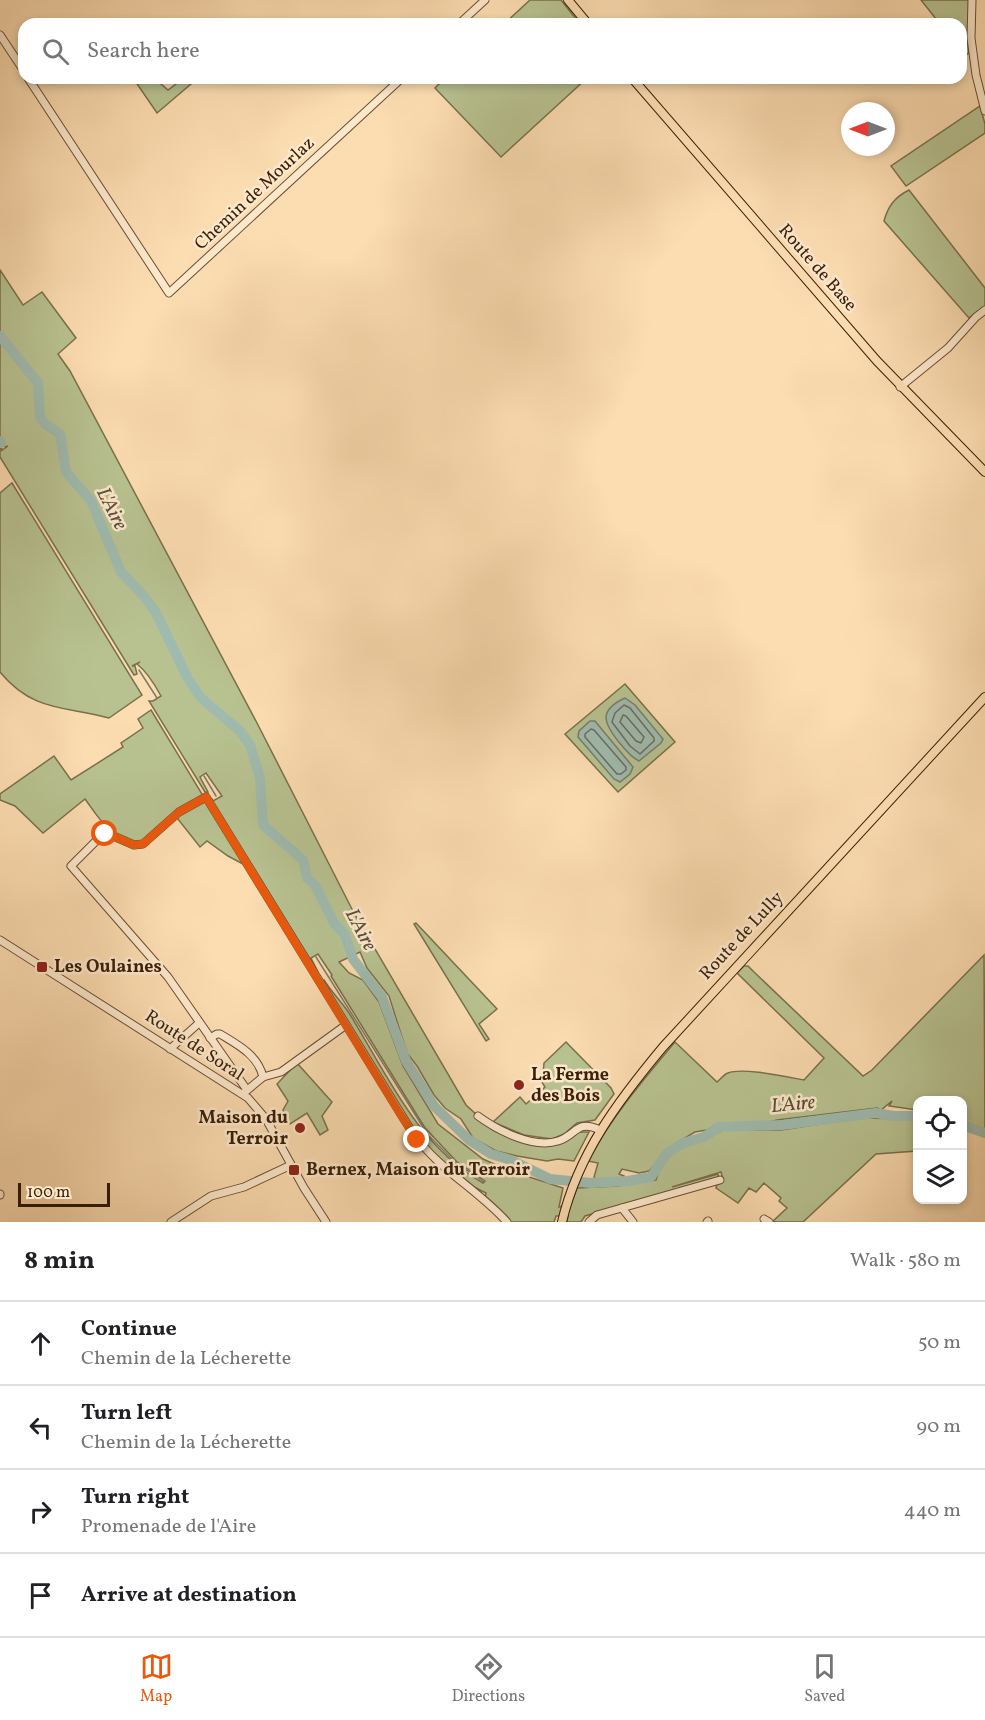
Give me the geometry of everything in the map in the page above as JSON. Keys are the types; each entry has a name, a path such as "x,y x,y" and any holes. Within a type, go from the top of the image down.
{"main road":[{"path":"568,0 583,18"},
{"name":"Route de Base","path":"637,84 900,387 985,472"},
{"name":"Route de Lully","path":"561,1222 574,1180 592,1143 625,1094 663,1047 985,697"}],"street":[{"path":"466,18 485,0"},
{"path":"972,0 971,38 976,75 985,111"},
{"path":"0,35 18,62"},
{"name":"Chemin de Mourlaz","path":"32,84 169,293 396,84"},
{"path":"900,387 948,348 985,310"},
{"path":"346,1025 281,1072 263,1077 245,1092 168,976 71,866 101,836 111,835 134,845 143,844 179,812 206,797 423,1148 441,1166 478,1194 507,1222"},
{"name":"Route de Soral","path":"0,940 170,1049 245,1092 263,1114 326,1222"},
{"path":"170,1049 199,1023"},
{"path":"210,1038 219,1033 246,1049 261,1069 263,1077"},
{"path":"478,1116 513,1136 541,1142 559,1141 581,1126 600,1130"},
{"path":"171,1222 211,1196 244,1187 291,1164"},
{"path":"589,1222 595,1216 720,1180"},
{"path":"622,1208 633,1222"}],"green space":[{"path":"530,0 561,0 575,18 510,18"},
{"path":"921,0 970,0 967,34 967,18 935,18"},
{"path":"137,84 161,84 168,90 176,84 191,84 157,113"},
{"path":"439,84 580,84 501,157 435,88"},
{"path":"980,106 985,133 906,186 891,166"},
{"path":"909,190 985,288 985,306 969,318 884,221 893,202"},
{"path":"0,270 23,305 42,292 76,338 58,354 70,371 257,723 354,913 466,1105 478,1116 477,1119 512,1139 543,1145 579,1132 589,1132 574,1161 558,1159 547,1161 517,1156 496,1151 473,1138 461,1119 445,1108 434,1095 407,1053 389,996 367,968 360,952 339,962 349,973 363,980 379,1002 403,1066 438,1124 483,1159 505,1169 563,1188 559,1207 571,1204 577,1188 617,1186 656,1180 659,1170 672,1153 687,1144 705,1139 723,1130 781,1130 860,1118 913,1119 913,1151 876,1154 803,1222 772,1222 787,1208 779,1201 781,1198 764,1183 756,1192 749,1188 738,1203 716,1188 723,1179 721,1172 672,1187 718,1174 719,1179 585,1216 581,1222 567,1222 568,1216 556,1216 554,1222 509,1222 485,1198 486,1193 468,1184 427,1149 321,982 324,980 351,1016 392,1086 423,1130 460,1168 483,1183 485,1181 457,1162 425,1128 318,954 311,958 318,972 210,800 213,801 222,796 206,773 200,777 208,792 205,792 149,701 161,696 156,687 137,664 140,662 132,666 135,666 137,674 134,675 0,457 0,447 1,451 8,446 5,447 0,436"},
{"path":"12,483 142,695 109,718 50,706 37,701 12,685 0,672 0,493"},
{"path":"625,684 675,742 618,792 565,734"},
{"path":"151,710 245,865 207,841 200,847 174,814 150,836 142,841 133,842 116,836 85,799 43,833 15,806 0,800 0,794 54,756 71,780 123,747 121,743 143,728 138,719"},
{"path":"416,923 497,1009 479,1024 489,1039 486,1041 414,924"},
{"path":"984,955 985,1129 967,1123 967,1096 913,1096 913,1109 889,1106 892,1101 881,1110 877,1108 777,1120 762,1124 719,1123 707,1130 695,1132 673,1145 649,1171 639,1173 622,1169 619,1174 624,1176 623,1179 596,1180 594,1177 598,1163 588,1161 628,1100 675,1042 717,1082 735,1071 765,1073 804,1080 824,1058 737,973 744,966 748,966 863,1076 872,1070"},
{"path":"566,1042 611,1088 614,1094 595,1120 577,1123 564,1134 552,1139 524,1135 493,1122 520,1097 526,1104 545,1087 540,1079 543,1075 544,1063"},
{"path":"297,1063 332,1102 322,1116 328,1130 320,1135 307,1113 290,1124 283,1110 288,1101 277,1084"}],"water":[{"path":"625,698 635,705 663,739 639,761 623,747 607,722 607,712"},
{"path":"590,721 595,721 633,767 630,774 620,782 614,779 578,737 579,731"}],"waterway":[{"name":"L'Aire","path":"0,336 38,383 40,417 45,424 60,434 66,472 91,501 121,572 155,611 188,679 201,698 240,731 250,745 260,778 263,825 303,860 307,878 315,885 334,923 345,935 353,959 382,997 406,1061 434,1106 469,1140 491,1154 511,1160 550,1179 591,1183 651,1177 667,1153 683,1143 704,1137 719,1127 782,1125 876,1113 913,1116"},
{"path":"139,670 157,698"},
{"path":"204,776 216,796"},
{"path":"316,957 428,1135 456,1163 484,1182"},
{"name":"L'Aire","path":"967,1127 985,1133"}],"place":[{"name":"Les Oulaines","path":"42,967"},
{"name":"La Ferme des Bois","path":"519,1085"},
{"name":"Maison du Terroir","path":"300,1128"},
{"name":"Bernex, Maison du Terroir","path":"294,1170"}],"route":[{"path":"105,834 134,845 143,844 179,812 206,797 417,1140"}]}
